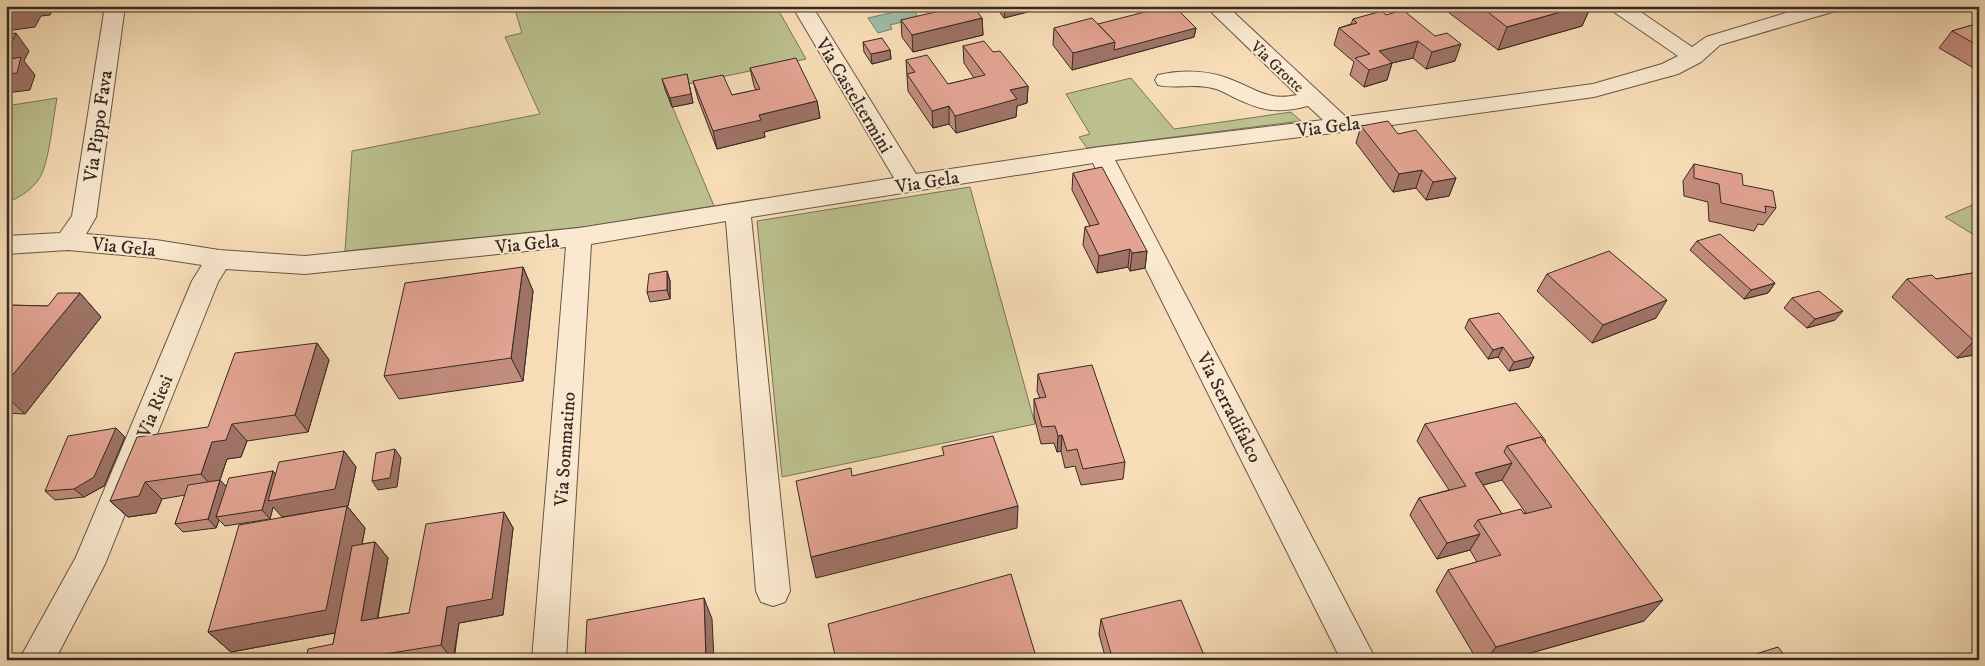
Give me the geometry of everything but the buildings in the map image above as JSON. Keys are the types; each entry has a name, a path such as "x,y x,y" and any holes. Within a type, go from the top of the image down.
{"street":[{"name":"Via Pippo Fava","path":"68,241 84,217 115,6"},
{"name":"Via Casteltermini","path":"802,6 908,183"},
{"name":"Via Grotte","path":"1215,6 1341,125"},
{"path":"1618,6 1693,57"},
{"name":"Via Gela","path":"6,245 68,241 156,249 219,259 305,265 579,238 738,213 908,183 1100,154 1341,125 1594,90 1670,69 1693,57 1713,41 1832,6"},
{"path":"1166,80 1191,78 1219,82 1267,104 1292,103 1312,98"},
{"name":"Via Serradifalco","path":"1100,154 1360,660"},
{"path":"738,213 773,591"},
{"name":"Via Sommatino","path":"549,660 579,238"},
{"name":"Via Riesi","path":"36,660 89,564 205,281 219,259"}],"green space":[{"path":"514,6 776,6 806,59 665,89 714,206 592,226 345,251 352,151 540,114 505,37 522,33"},
{"path":"1131,78 1174,129 1291,112 1301,121 1087,148 1079,137 1090,134 1066,94"},
{"path":"57,98 48,155 43,171 37,182 28,191 6,203 6,106"},
{"path":"970,187 1035,424 782,477 757,221"},
{"path":"1979,202 1979,238 1945,217"}],"shaded area":[{"path":"912,8 919,18 890,25 892,29 878,33 868,18"}]}
